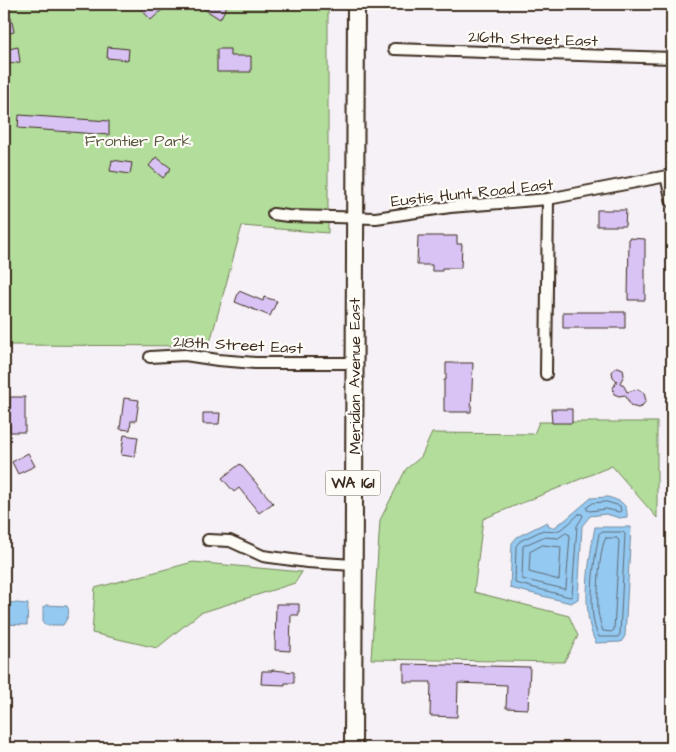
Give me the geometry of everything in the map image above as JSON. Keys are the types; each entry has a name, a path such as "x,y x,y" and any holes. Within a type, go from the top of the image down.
{"main road":[{"name":"Meridian Avenue East","path":"353,748 356,4"}],"street":[{"name":"216th Street East","path":"394,49 672,58"},
{"name":"Eustis Hunt Road East","path":"272,214 356,218 391,216 450,207 548,199 669,176"},
{"path":"669,176 672,202"},
{"path":"546,374 548,199"},
{"name":"218th Street East","path":"150,357 185,355 255,363 354,363"},
{"path":"208,540 230,541 263,556 307,562 353,565"}],"green space":[{"name":"Frontier Park","path":"4,4 328,4 328,233 242,226 209,346 4,345"},
{"path":"539,422 657,422 657,518 612,466 483,519 474,592 569,616 578,636 564,662 371,659 380,520 406,469 421,457 432,433 534,434"},
{"path":"193,562 302,572 295,583 200,613 157,648 92,633 95,588"}],"water":[{"path":"608,497 620,501 625,506 627,517 620,518 606,514 590,516 582,526 578,599 571,603 510,588 512,543 517,537 547,522 549,527 556,527 591,498"},
{"path":"595,527 631,527 625,636 621,642 596,643 591,631 588,617 587,586"},
{"path":"4,602 28,604 27,625 4,624"},
{"path":"46,605 67,606 69,614 63,625 45,625 43,622 43,607"}],"building":[{"path":"147,4 160,4 164,8 151,20 141,9"},
{"path":"196,4 228,4 220,19"},
{"path":"11,17 14,32 4,34 4,18"},
{"path":"18,47 20,62 4,65 4,50"},
{"path":"108,47 129,49 128,60 107,58"},
{"path":"217,49 230,49 230,56 251,56 251,72 217,72"},
{"path":"19,115 109,121 109,135 18,128"},
{"path":"156,157 171,168 163,178 149,166"},
{"path":"112,160 132,163 130,174 110,171"},
{"path":"597,210 626,210 625,226 597,226"},
{"path":"418,236 457,236 457,244 462,244 461,268 442,268 442,271 432,271 432,265 417,265"},
{"path":"629,238 645,239 645,300 628,300"},
{"path":"239,291 263,301 264,297 277,301 270,316 235,302"},
{"path":"563,312 625,312 625,328 563,328"},
{"path":"446,363 473,363 471,412 444,412"},
{"path":"616,367 623,369 624,375 620,383 627,392 638,389 644,393 646,401 641,407 631,406 625,395 619,396 614,394 613,388 617,381 613,377 612,372"},
{"path":"10,397 25,397 25,432 10,432 10,425 4,425 4,407 10,408"},
{"path":"124,398 139,400 136,421 131,421 130,430 120,429"},
{"path":"551,409 572,409 572,423 552,423"},
{"path":"203,413 220,413 219,424 203,424"},
{"path":"124,435 138,437 135,457 121,455"},
{"path":"28,453 35,466 18,474 12,462"},
{"path":"240,464 273,503 259,513 239,488 234,492 222,478"},
{"path":"276,604 299,604 299,615 291,615 290,651 275,650"},
{"path":"404,664 530,667 528,709 506,708 507,685 458,683 457,717 430,716 431,682 404,682"},
{"path":"262,671 294,672 294,683 285,683 285,685 261,684"}]}
